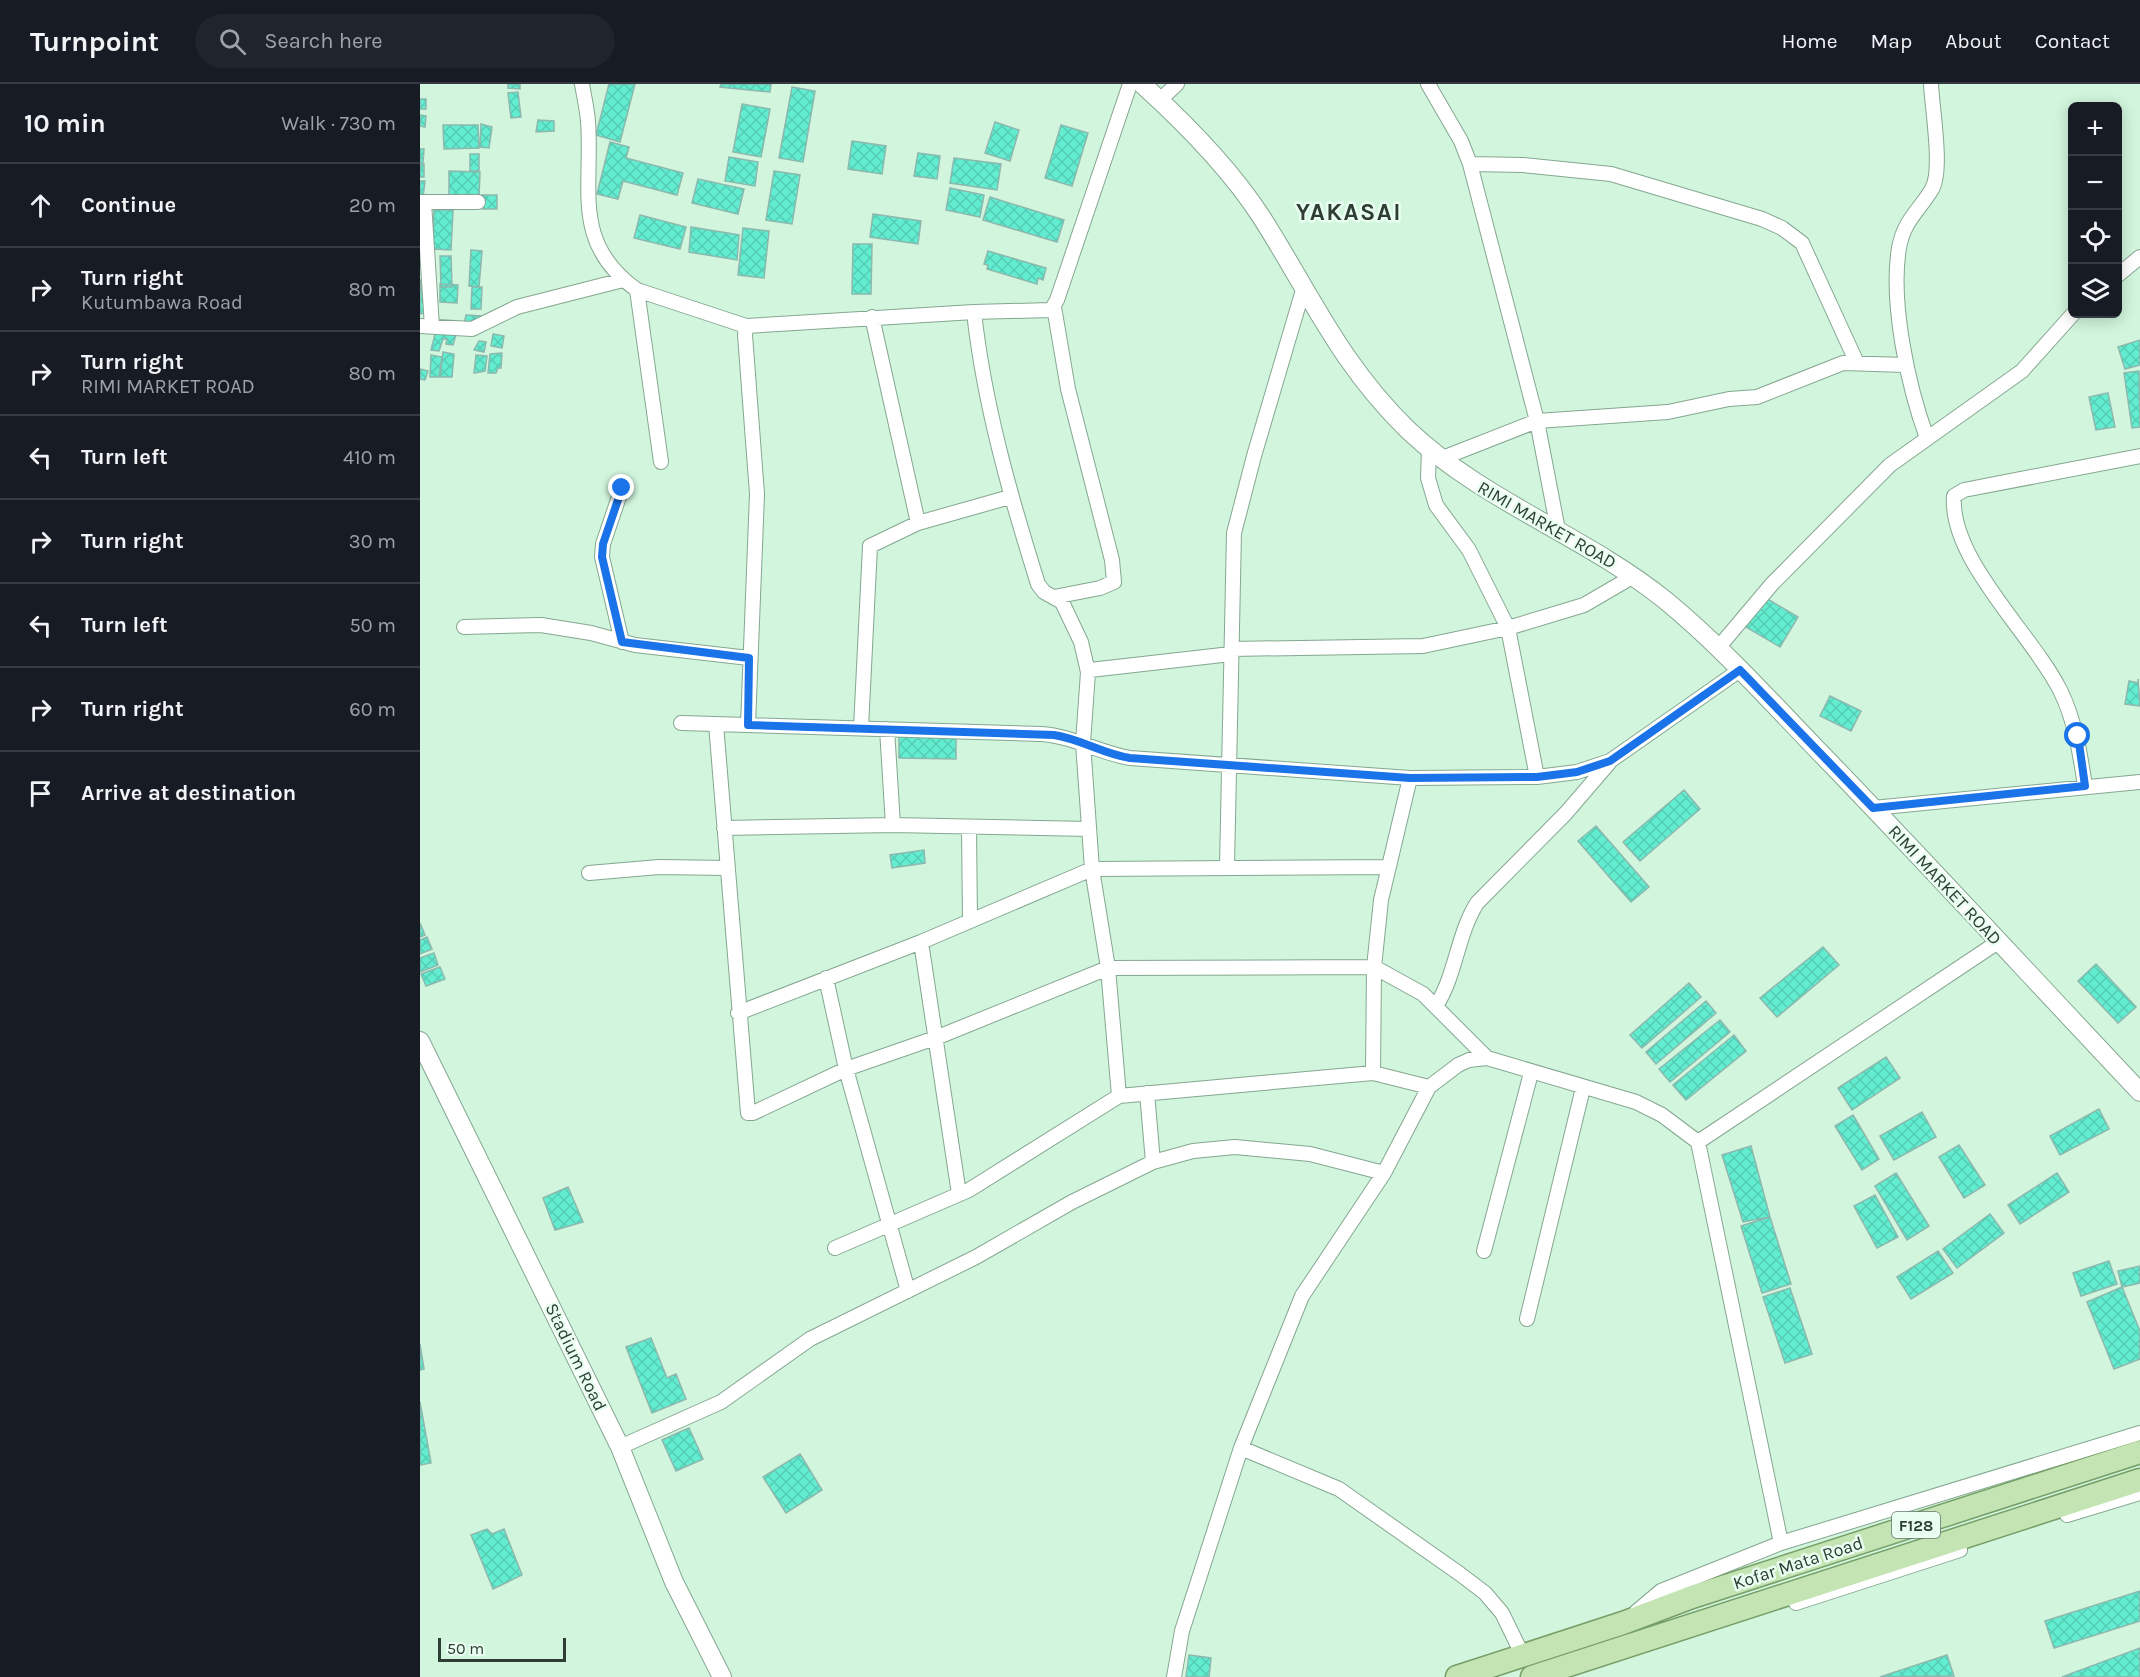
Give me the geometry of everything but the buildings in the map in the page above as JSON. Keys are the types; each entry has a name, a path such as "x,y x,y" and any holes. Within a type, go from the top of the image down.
{"main road":[{"name":"Kofar Mata Road","path":"1458,1677 1623,1623 1692,1597 2140,1452"},
{"name":"Kofar Mata Road","path":"1532,1677 1698,1621 2140,1480"}],"street":[{"path":"582,84 588,120 587,194 592,232 604,256 623,280 637,290 746,326 872,317 1051,310 1054,307"},
{"path":"1054,597 1100,588 1114,582 1112,560 1068,389 1054,307 1130,84"},
{"name":"RIMI MARKET ROAD","path":"1142,84 1160,100 1246,194 1330,336 1375,396 1435,454 1506,504 1605,557 1663,599 1718,648 1873,808 2140,1092"},
{"path":"1160,100 1177,84"},
{"path":"1428,84 1461,141 1470,164 1537,421 1558,530"},
{"path":"1927,438 1905,365 1899,293 1899,249 1906,224 1932,188 1938,171 1931,84"},
{"path":"1470,164 1523,165 1611,174 1762,219 1782,228 1802,243 1857,363"},
{"path":"478,202 422,202 426,327 472,329 517,307 623,280"},
{"path":"2122,272 2140,257"},
{"path":"637,290 662,462"},
{"path":"1227,866 1234,532 1303,290"},
{"path":"974,312 979,351 1010,497 1038,584 1044,592 1062,602 1081,642 1088,672 1083,743 1089,829 1092,869 1108,968 1119,1096"},
{"path":"872,317 918,523"},
{"path":"1718,648 1772,584 1890,465 2022,371 2069,318"},
{"path":"746,326 757,494 748,725"},
{"path":"1537,777 1508,628 1469,550 1436,506 1428,478 1435,454 1537,421 1668,412 1729,399 1757,397 1820,370 1843,363 1905,365"},
{"path":"2085,786 2078,736 2060,689 2022,630 1992,592 1968,552 1953,510 1954,496 1964,490 2140,456"},
{"path":"622,488 603,544 602,557 622,642"},
{"path":"861,728 870,546 918,523 1010,497"},
{"path":"1088,672 1231,651 1424,646 1508,628 1584,605 1632,577"},
{"path":"464,627 541,625 591,633 622,642 749,658"},
{"path":"1436,1006 1446,991 1469,916 1477,903 1566,813 1610,761 1740,670"},
{"path":"681,723 1048,734 1068,737 1111,755 1228,766 1410,778 1537,777 1577,772 1610,761"},
{"path":"716,724 748,1113 753,1113 846,1069 938,1037 1108,968 1374,968 1423,994 1487,1058"},
{"path":"887,729 893,825"},
{"path":"1373,1073 1374,968 1381,900 1410,778"},
{"path":"1873,808 2140,782"},
{"path":"724,828 893,825 1089,829"},
{"path":"969,827 970,921"},
{"path":"738,1013 921,942 1092,869 1227,866 1389,867"},
{"path":"589,873 659,867 727,868"},
{"path":"921,942 938,1037 959,1194"},
{"path":"1698,1142 1998,942"},
{"path":"826,978 846,1069 908,1291"},
{"name":"Stadium Road","path":"420,1041 620,1447 674,1582 722,1677"},
{"path":"1174,1677 1182,1631 1241,1449 1302,1296 1384,1173 1428,1087 1469,1060 1487,1058 1531,1073 1636,1102 1662,1115 1698,1142 1781,1543"},
{"path":"835,1248 959,1194 1119,1096 1373,1073 1428,1087"},
{"path":"1484,1251 1531,1073"},
{"path":"1527,1319 1583,1088"},
{"path":"1147,1093 1153,1162"},
{"path":"620,1447 721,1402 810,1339 908,1291 1153,1162 1193,1151 1244,1147 1310,1154 1384,1173"},
{"path":"1623,1623 1661,1591 1781,1543 2140,1433"},
{"path":"1241,1449 1339,1489 1461,1574 1485,1593 1502,1613 1523,1656"},
{"path":"1646,1638 1692,1635 2140,1493"}],"district":[{"name":"YAKASAI","path":"1349,212"}],"route":[{"path":"622,488 603,544 602,557 622,642 749,658 748,725 1054,735 1068,737 1111,755 1130,758 1368,777 1537,777 1577,772 1610,761 1740,670 1873,808 2085,786 2078,736"}]}
